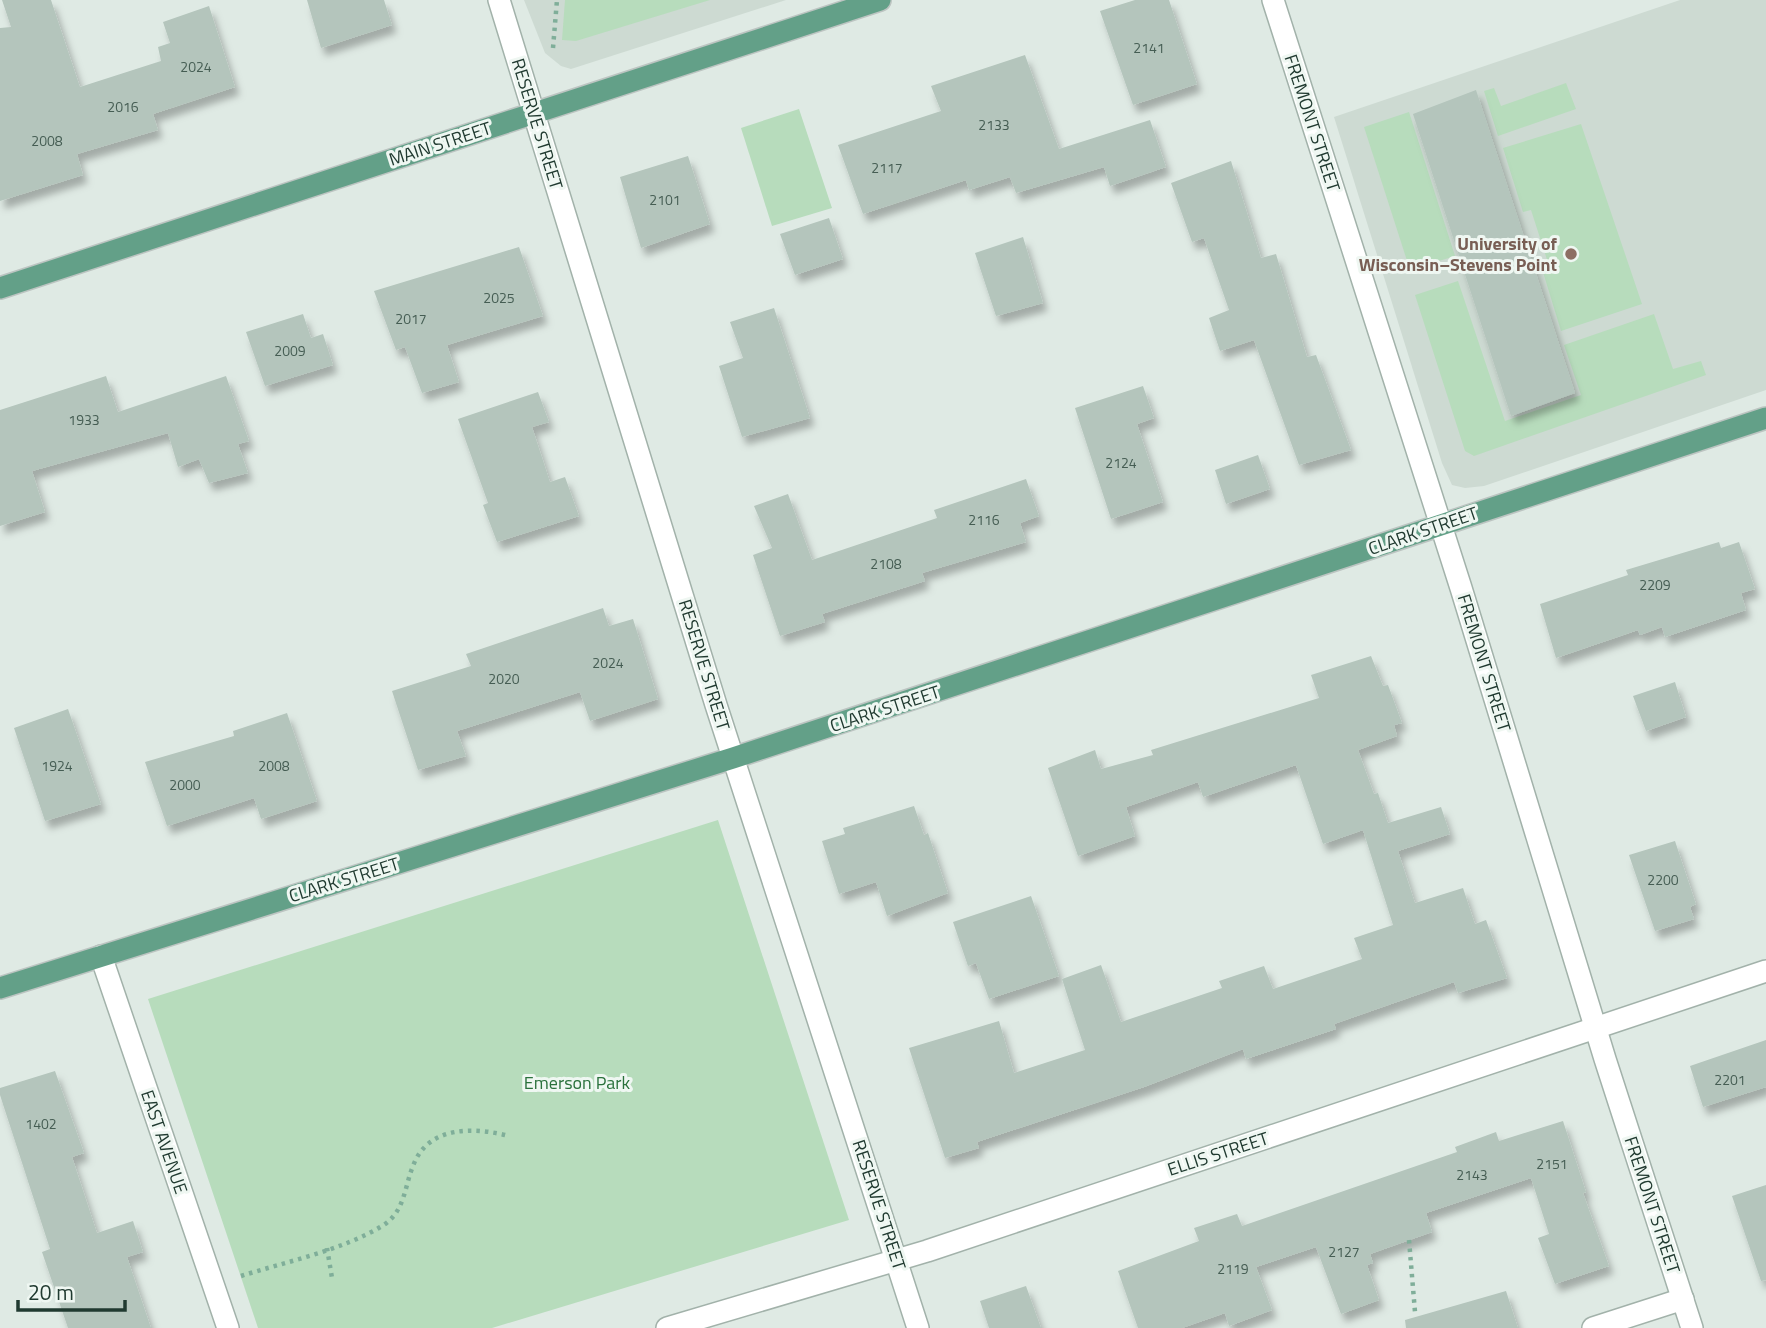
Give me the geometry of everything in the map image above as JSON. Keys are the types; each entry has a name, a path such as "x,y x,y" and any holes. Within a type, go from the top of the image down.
{"main road":[{"name":"MAIN STREET","path":"0,288 880,0"},
{"name":"CLARK STREET","path":"0,988 733,758 1766,418"}],"street":[{"name":"RESERVE STREET","path":"499,0 733,758 918,1328"},
{"name":"FREMONT STREET","path":"1273,0 1441,525 1596,1028 1692,1328"},
{"name":"EAST AVENUE","path":"101,956 228,1328"},
{"name":"ELLIS STREET","path":"667,1328 896,1259 1766,971"},
{"path":"1593,1328 1683,1299"}],"path":[{"path":"554,48 557,0"},
{"path":"241,1276 381,1227 395,1217 403,1202 413,1163 428,1144 450,1132 482,1128 509,1136"},
{"path":"1409,1240 1415,1312"},
{"path":"327,1248 332,1278"}],"shaded area":[{"path":"524,0 786,0 571,69 561,66 545,53"},
{"name":"University of Wisconsin–Stevens Point","path":"1680,0 1766,0 1766,390 1484,486 1465,488 1452,485 1442,463 1334,117"}],"green space":[{"path":"565,0 710,0 576,41 562,40"},
{"path":"1566,83 1576,109 1498,136 1484,91 1494,88 1501,106"},
{"path":"799,109 832,208 772,226 741,128"},
{"path":"1409,112 1455,256 1410,270 1364,127"},
{"path":"1581,124 1642,304 1561,331 1543,272 1550,269 1531,210 1523,212 1503,148"},
{"path":"1458,281 1505,421 1581,395 1564,345 1654,314 1673,369 1701,361 1706,375 1474,456 1465,451 1415,295"},
{"name":"Emerson Park","path":"718,820 849,1220 492,1328 258,1328 148,999"}],"building":[{"path":"2,0 51,0 80,87 161,61 158,47 170,43 163,22 209,6 235,87 153,114 158,130 77,154 83,175 0,201 0,28 11,27"},
{"path":"307,0 384,0 392,25 321,48"},
{"path":"1135,0 1169,0 1197,84 1133,105 1100,11"},
{"path":"1025,55 1059,149 1150,120 1166,167 1110,186 1104,167 1016,193 1010,177 969,190 966,180 863,214 838,145 941,111 931,86"},
{"path":"1476,90 1575,393 1511,416 1413,114"},
{"path":"688,156 710,224 641,248 620,177"},
{"path":"1231,161 1261,258 1276,254 1307,357 1316,355 1351,450 1299,465 1254,340 1220,351 1209,318 1229,310 1204,238 1192,242 1171,183"},
{"path":"829,218 843,259 795,275 780,234"},
{"path":"1023,237 1043,303 996,316 975,253"},
{"path":"519,247 543,316 447,345 459,382 422,393 405,347 396,350 374,291"},
{"path":"774,308 810,418 742,437 719,366 743,358 730,322"},
{"path":"303,314 311,338 323,334 333,365 265,386 246,332"},
{"path":"106,376 118,412 226,376 249,441 238,444 248,473 209,483 199,459 178,467 168,433 32,471 45,512 0,526 0,410"},
{"path":"1143,386 1154,418 1137,424 1163,502 1111,519 1075,408"},
{"path":"538,392 549,422 532,427 550,482 565,477 579,516 497,542 483,505 488,503 458,419"},
{"path":"1258,455 1270,489 1226,504 1215,470"},
{"path":"1026,479 1039,516 1020,523 1026,542 922,573 925,581 822,614 825,622 780,636 753,555 772,548 754,506 788,494 812,560 937,518 934,510"},
{"path":"1719,542 1721,548 1739,542 1755,589 1741,593 1746,610 1665,637 1662,627 1640,635 1638,630 1556,658 1540,604 1628,575 1626,570"},
{"path":"603,608 609,626 633,619 658,699 590,721 580,692 457,731 466,756 418,770 392,691 471,666 466,654"},
{"path":"1371,656 1383,686 1388,685 1402,723 1394,725 1397,736 1358,750 1374,794 1378,793 1388,823 1441,807 1450,834 1398,851 1415,903 1463,888 1475,924 1486,920 1507,978 1458,993 1454,982 1334,1024 1336,1029 1246,1059 1243,1049 1144,1087 977,1142 979,1148 945,1158 909,1048 999,1021 1014,1073 1085,1050 1062,979 1101,965 1121,1022 1222,988 1219,981 1264,966 1273,989 1362,959 1354,938 1393,925 1363,830 1323,844 1296,765 1203,797 1198,782 1126,807 1135,836 1078,856 1048,768 1095,750 1101,769 1153,755 1151,750 1319,698 1311,675"},
{"path":"1675,682 1686,717 1646,731 1633,696"},
{"path":"68,709 101,804 45,821 14,728"},
{"path":"287,713 317,801 261,819 254,798 167,826 145,762 234,736 233,731"},
{"path":"914,806 924,835 928,833 948,893 887,916 876,882 839,894 822,841 845,834 843,828"},
{"path":"1675,841 1696,904 1690,907 1694,919 1655,931 1629,855"},
{"path":"1031,896 1059,976 989,999 976,963 968,966 953,922"},
{"path":"1766,1040 1766,1087 1703,1107 1690,1066"},
{"path":"55,1071 84,1153 72,1157 97,1233 133,1221 143,1252 127,1257 151,1328 68,1328 42,1252 50,1249 0,1095 0,1088"},
{"path":"1563,1121 1586,1192 1583,1193 1609,1266 1555,1284 1538,1238 1549,1234 1531,1178 1426,1213 1432,1232 1370,1254 1373,1263 1367,1265 1379,1300 1341,1314 1316,1247 1256,1267 1272,1310 1229,1326 1225,1313 1182,1328 1138,1328 1118,1271 1199,1241 1194,1228 1237,1214 1242,1226 1457,1152 1455,1147 1496,1132 1499,1141"},
{"path":"1766,1185 1766,1280 1761,1281 1732,1196"},
{"path":"1026,1286 1041,1328 989,1328 980,1301"},
{"path":"1506,1291 1518,1328 1406,1328 1405,1320"}],"place":[{"name":"University of Wisconsin–Stevens Point","path":"1571,254"}]}
